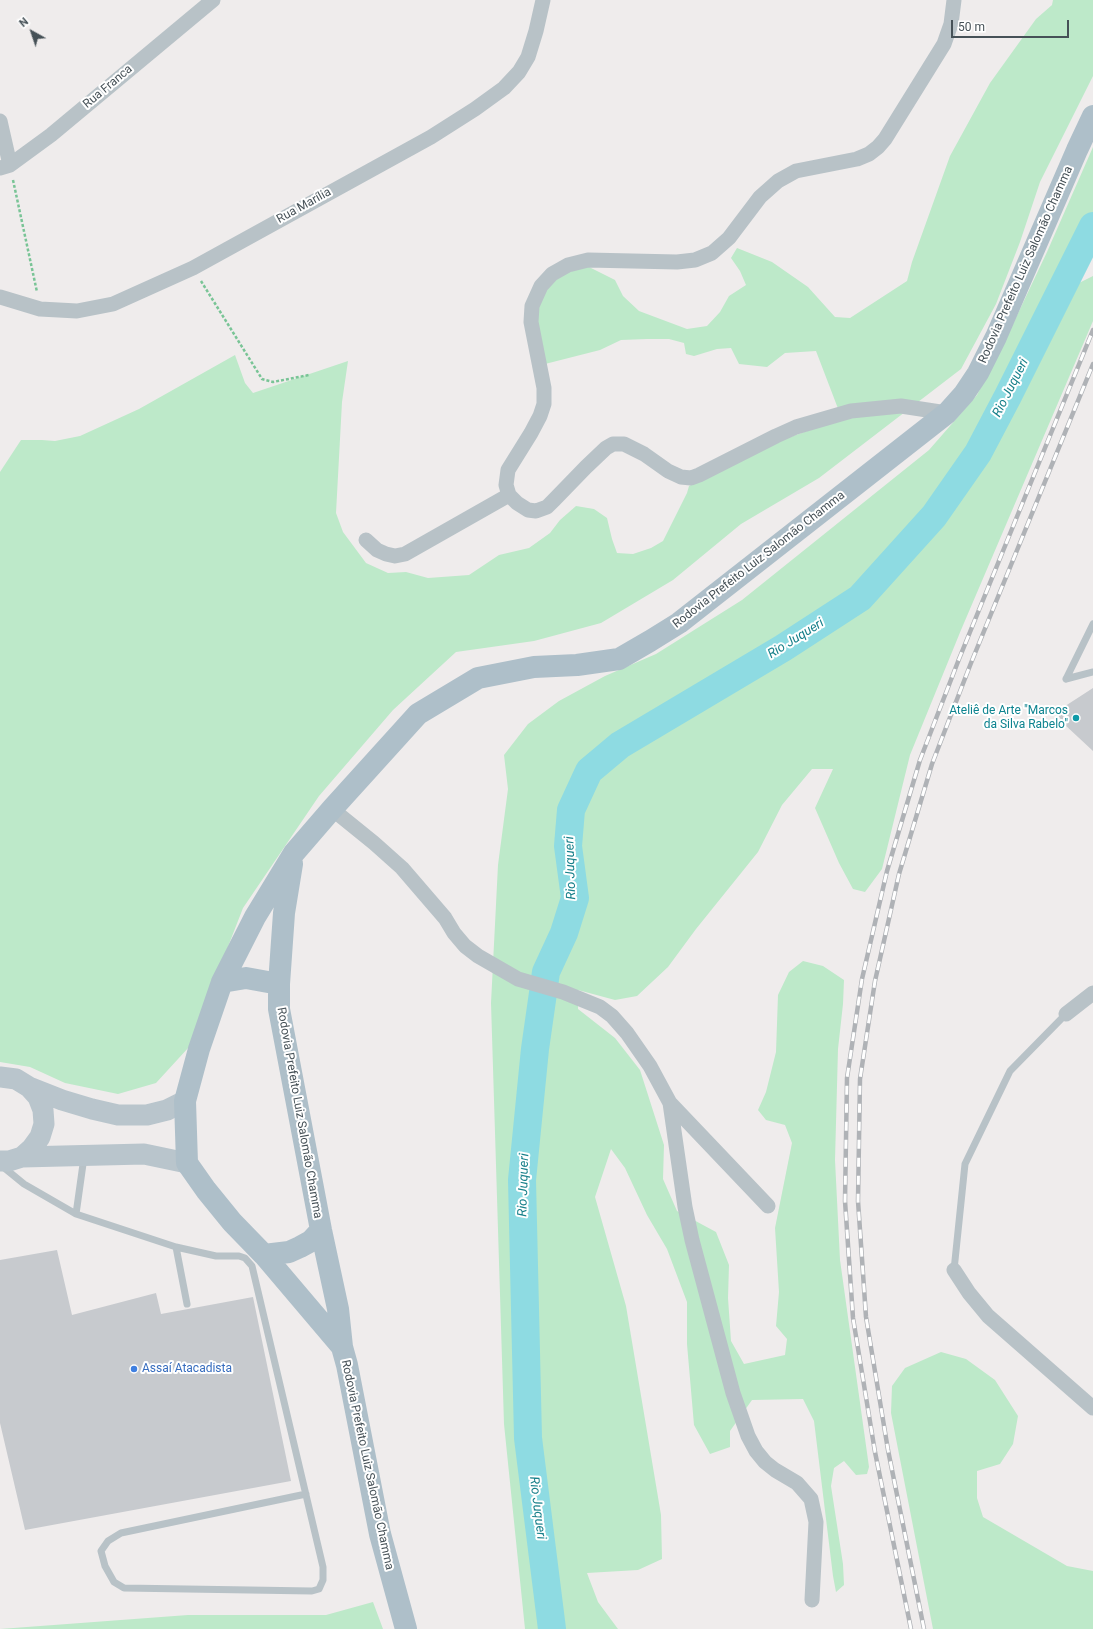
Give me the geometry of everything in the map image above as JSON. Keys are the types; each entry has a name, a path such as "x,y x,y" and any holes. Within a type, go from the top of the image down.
{"main road":[{"name":"Rodovia Prefeito Luiz Salomão Chamma","path":"342,1347 264,1255 232,1222 206,1190 187,1163 185,1101 199,1049 222,982 255,917 294,853 332,808 418,714 478,678 534,667 577,665 619,659 650,642 678,623 947,413 964,394 978,372 996,337 1093,116"},
{"name":"Rodovia Prefeito Luiz Salomão Chamma","path":"294,853 284,914 279,984 279,1008 321,1230 338,1309 342,1347 347,1365 380,1534 406,1629"},
{"path":"222,982 246,978 279,984"},
{"path":"0,1077 16,1079 29,1087 92,1109 118,1115 146,1115 167,1110 185,1101"},
{"path":"0,1162 9,1161 22,1156 32,1148 40,1137 44,1124 43,1110 38,1097 29,1087"},
{"path":"22,1156 144,1154 187,1163"},
{"path":"264,1255 289,1252 300,1248 311,1241 321,1230"}],"street":[{"name":"Rua Franca","path":"5,166 51,136 213,0"},
{"name":"Rua Marília","path":"0,297 40,309 77,311 113,304 194,268 431,136 504,88 519,72 528,57 536,31 542,0"},
{"path":"947,413 901,406 851,411 796,428 776,436 691,478 681,477 668,471 644,454 624,444 613,444 606,448 547,506 536,511 528,510 517,503 509,495 506,485 508,470 540,416 544,404 544,388 531,322 532,306 541,286 552,274 568,264 588,260 677,262 695,260 712,253 729,238 760,197 778,181 796,171 857,159 869,154 885,139 944,44 951,24 954,0"},
{"path":"0,121 5,166"},
{"path":"366,540 377,550 386,554 395,556 405,554 509,495"},
{"path":"332,808 402,868 445,918 454,933 465,946 478,956 518,978 563,992 600,1007 612,1016 638,1047 670,1103 768,1206"},
{"path":"1066,1014 1093,993"},
{"path":"670,1103 685,1207 692,1240 733,1393 756,1451 765,1462 797,1483 811,1499 816,1522 812,1600"},
{"path":"954,1270 969,1294 988,1316 1093,1408"}],"lane":[{"path":"1093,624 1066,679 1093,672"},
{"path":"954,1270 965,1164 1010,1071 1066,1014"},
{"path":"76,1214 84,1156"},
{"path":"0,1165 24,1184 76,1214 176,1247 216,1256 239,1256 245,1258 252,1266 306,1494 323,1567 323,1580 319,1589 312,1591 124,1588 114,1582 101,1551 108,1541 121,1533 306,1494"},
{"path":"176,1247 187,1304"}],"path":[{"path":"5,166 40,309"},
{"path":"194,268 262,379 273,382 309,375"}],"green space":[{"path":"1053,0 1093,0 1093,76 1040,182 1020,242 996,304 961,369 819,478 741,524 673,580 601,623 534,641 456,652 393,710 319,796 243,908 189,1047 156,1083 118,1094 65,1083 30,1067 0,1062 0,472 21,440 55,441 80,436 139,409 235,355 245,383 253,393 348,361 342,402 336,513 343,532 366,563 388,573 406,572 428,578 469,575 499,555 529,548 550,533 560,520 576,506 594,509 607,518 617,553 633,554 651,548 663,541 689,486 723,470 764,446 842,419 816,351 785,353 767,367 739,364 731,348 717,349 694,356 686,354 684,343 669,339 621,340 600,350 545,364 535,308 554,277 587,266 615,280 623,296 639,311 687,329 707,326 720,312 729,296 746,285 740,271 731,258 737,248 772,262 808,287 835,317 850,318 907,281 912,262 950,156 990,83 1036,19 1052,5"},
{"path":"1093,147 1093,213 1059,283 1069,288 1093,276 1093,321 961,630 910,755 882,869 865,892 853,889 839,863 815,808 833,769 812,769 782,805 758,852 696,929 668,967 637,996 615,1000 578,990 578,1009 615,1038 640,1070 664,1145 663,1179 677,1211 716,1232 729,1265 728,1298 731,1341 744,1364 785,1355 787,1339 776,1326 779,1292 775,1228 792,1143 785,1125 766,1120 758,1110 766,1092 776,1052 778,995 789,972 803,961 823,966 844,980 838,1049 835,1160 840,1260 869,1467 867,1474 856,1475 844,1461 834,1468 831,1486 843,1564 844,1585 836,1592 814,1421 803,1399 752,1400 730,1431 730,1447 710,1454 694,1425 687,1344 687,1302 667,1249 647,1215 625,1168 611,1149 595,1197 626,1306 661,1515 662,1559 638,1570 587,1573 598,1602 618,1629 525,1629 504,1424 491,1003 498,865 508,789 504,755 528,724 559,701 605,676 656,654 742,600 929,450 977,395 1047,252"},
{"path":"941,1352 966,1359 995,1380 1018,1416 1013,1444 1000,1464 977,1471 977,1498 983,1517 1067,1566 1093,1571 1093,1629 933,1629 891,1413 892,1386 905,1368"},
{"path":"373,1602 383,1629 0,1629 188,1615 326,1615"}],"building":[{"name":"Ateliê de Arte \"Marcos da Silva Rabelo\"","path":"1093,688 1093,751 1064,724 1056,712"},
{"name":"Assaí Atacadista","path":"57,1250 72,1315 156,1293 161,1314 253,1297 291,1481 25,1530 0,1423 0,1260"}],"waterway":[{"name":"Rio Juqueri","path":"552,1629 528,1438 522,1180 535,1049 546,972 564,933 575,898 568,846 571,810 589,771 620,745 783,648 860,598 934,516 978,453 1093,226"}],"railway":[{"path":"911,1629 875,1452 853,1318 845,1201 847,1078 862,979 887,871 920,760 959,659 1093,330"},
{"path":"924,1629 888,1450 866,1317 858,1201 860,1079 875,981 899,874 932,764 971,663 1093,364"}],"place":[{"name":"Ateliê de Arte \"Marcos da Silva Rabelo\"","path":"1076,718"},
{"name":"Assaí Atacadista","path":"134,1369"}]}
